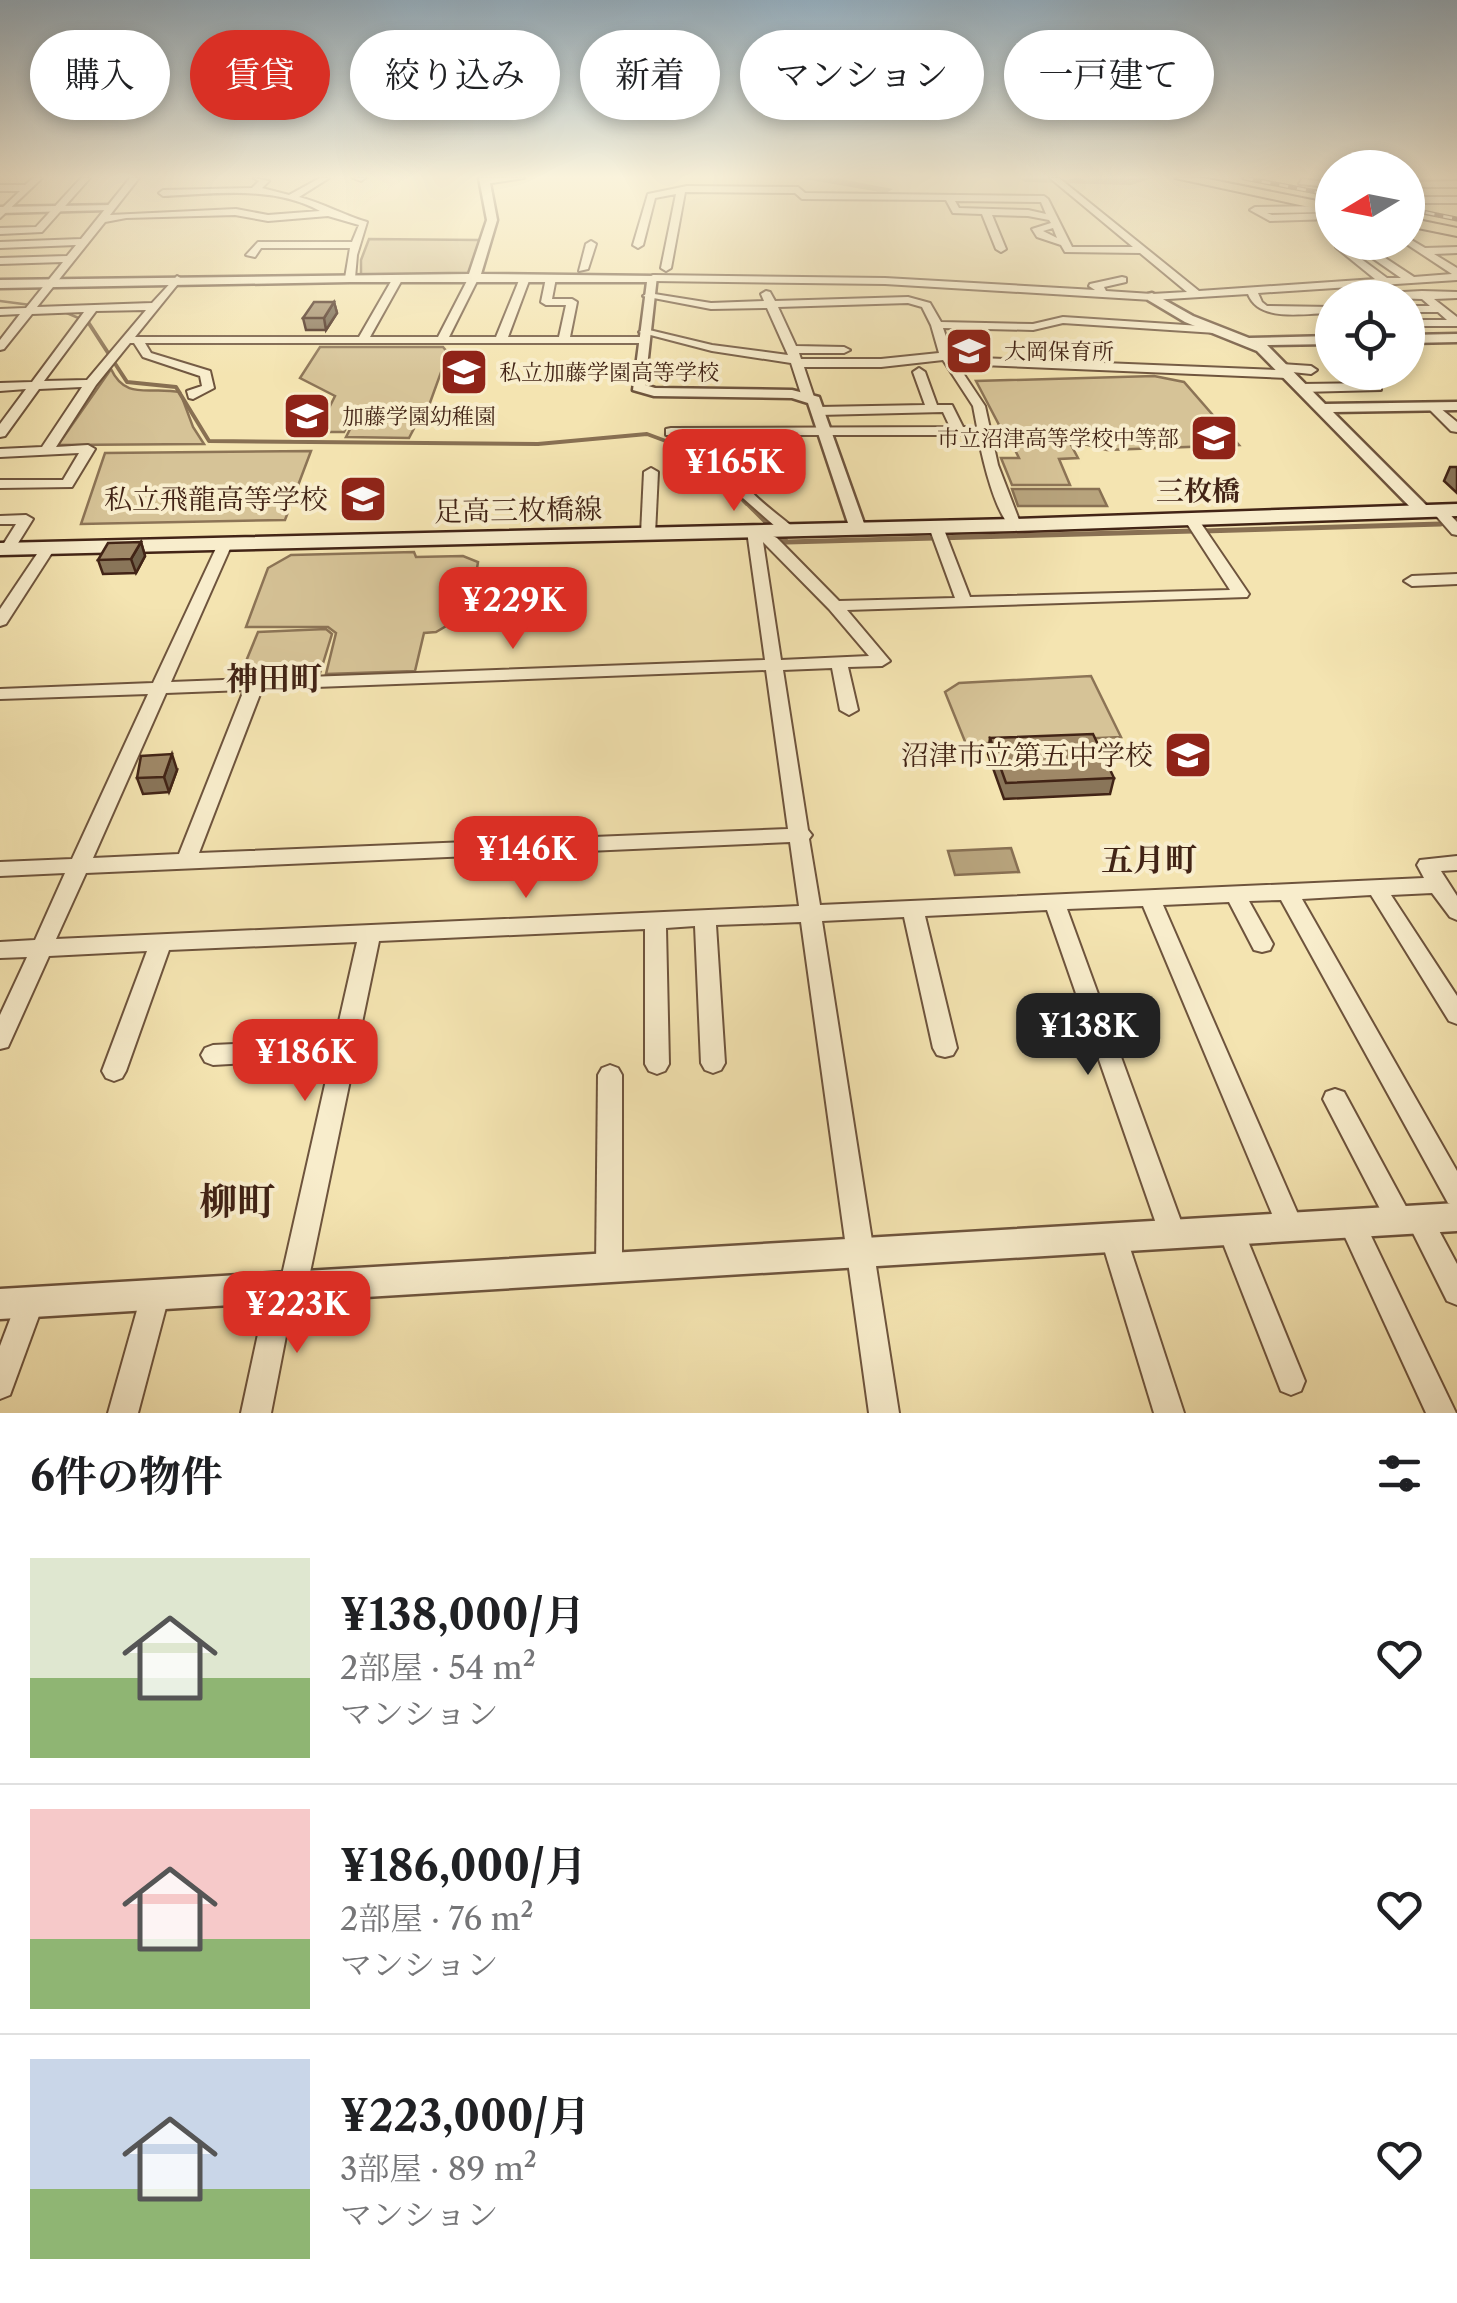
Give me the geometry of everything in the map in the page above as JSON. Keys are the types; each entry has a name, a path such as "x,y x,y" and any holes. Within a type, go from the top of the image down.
{"main road":[{"name":"足高三枚橋線","path":"4,548 858,529 939,535 1014,525 1439,510"}],"street":[{"path":"0,347 81,244"},
{"path":"350,278 356,244"},
{"path":"442,339 474,277 484,244"},
{"path":"583,269 591,244"},
{"path":"666,268 671,244"},
{"path":"1000,244 1002,249"},
{"path":"1065,244 1068,250 1144,250"},
{"path":"1136,244 1198,294"},
{"path":"258,245 354,250 251,255 258,245"},
{"path":"1425,251 1457,250"},
{"path":"1425,252 1457,275"},
{"path":"0,261 68,259"},
{"path":"1357,260 1383,280"},
{"path":"1382,260 1408,279"},
{"path":"1396,280 1457,275"},
{"path":"0,284 474,277 856,280 1152,297 1315,286"},
{"path":"362,339 398,278"},
{"path":"501,339 525,278"},
{"path":"551,278 546,302 572,302 564,339"},
{"path":"653,278 638,387 644,391 814,404 934,408"},
{"path":"47,450 90,384 132,340 177,279"},
{"path":"766,279 769,302 825,431 858,529"},
{"path":"856,280 860,300"},
{"path":"900,282 905,300"},
{"path":"1049,289 1066,320"},
{"path":"1251,290 1257,304 1265,310 1315,310"},
{"path":"1425,296 1457,295"},
{"path":"648,296 698,306 860,300 905,300 926,305 937,325 938,341 979,406 1014,525"},
{"path":"1425,296 1457,322"},
{"path":"1152,297 1216,330 1250,342 1315,340"},
{"path":"0,312 154,306"},
{"path":"0,433 92,308"},
{"path":"1425,310 1457,309"},
{"path":"996,310 1004,327"},
{"path":"937,325 1004,327 1066,320 1164,332 1216,330"},
{"path":"1425,330 1457,322"},
{"path":"1425,335 1457,338"},
{"path":"132,340 644,336 712,348 881,363 948,358 1089,360 1311,370"},
{"path":"132,340 147,355 206,374 208,388 192,391 194,395"},
{"path":"1250,342 1439,510 1457,531"},
{"path":"795,357 844,350"},
{"path":"919,372 934,408 950,431"},
{"path":"0,387 90,384"},
{"path":"1300,388 1315,388"},
{"path":"1434,406 1456,428"},
{"path":"1320,408 1457,406"},
{"path":"671,432 984,431"},
{"path":"0,452 88,449 67,484 0,484"},
{"path":"0,694 882,662 835,606 772,542 770,531 740,488 736,469 728,459"},
{"path":"648,534 651,472"},
{"path":"0,520 26,519 4,548"},
{"path":"835,606 1241,594 1190,519"},
{"path":"770,531 774,666 802,835 884,1413"},
{"path":"939,535 964,602"},
{"path":"0,1040 82,866 224,544"},
{"path":"0,620 48,548"},
{"path":"1412,581 1457,579"},
{"path":"839,663 850,710"},
{"path":"186,861 255,684"},
{"path":"0,870 802,835"},
{"path":"1457,862 1427,865 1457,912"},
{"path":"0,950 1438,884"},
{"path":"1376,887 1457,1015"},
{"path":"1287,891 1457,1195"},
{"path":"1235,894 1262,944"},
{"path":"1150,898 1290,1228"},
{"path":"1054,902 1173,1236"},
{"path":"913,909 945,1048"},
{"path":"705,918 713,1063"},
{"path":"655,920 656,1064"},
{"path":"256,1413 370,933"},
{"path":"114,1071 161,942"},
{"path":"214,1054 345,1048"},
{"path":"609,1268 610,1075"},
{"path":"1335,1099 1457,1292"},
{"path":"0,1385 15,1303 1457,1218"},
{"path":"1352,1224 1441,1413"},
{"path":"1232,1233 1291,1381"},
{"path":"1114,1238 1168,1413"},
{"path":"122,1413 155,1296"}],"shaded area":[{"path":"367,244 479,244 468,275 361,275"},
{"path":"320,347 443,347 448,353 427,411 409,412 422,413 409,438 346,437 359,412 355,412 344,432 317,432 335,396 300,378"},
{"path":"111,369 131,389 180,392 204,444 58,445"},
{"path":"1154,376 1184,382 1239,445 1107,450 1072,441 1008,442 976,381"},
{"path":"1070,443 1078,458 1059,459 1070,485 1012,485 1001,458 1019,458 1012,444"},
{"path":"311,451 285,520 81,524 105,453"},
{"path":"1012,489 1099,489 1107,506 1018,506"},
{"path":"414,552 416,557 463,556 478,562 470,612 436,632 424,633 415,671 326,674 336,633 328,627 246,627 268,568 291,555"},
{"path":"326,629 332,634 320,673 240,676 258,632"},
{"path":"1091,676 1121,737 966,744 945,692 959,683"},
{"path":"1011,848 1019,872 955,875 948,851"}],"building":[{"path":"314,302 334,302 324,318 303,318"},
{"path":"141,542 131,559 98,560 108,543"},
{"path":"1093,734 1114,778 1006,783 990,738"},
{"path":"172,754 164,777 137,778 141,756"}],"waterway":[{"path":"0,301 46,307"},
{"path":"62,311 88,322"},
{"path":"82,319 88,322"},
{"path":"88,322 127,382 176,387 209,441 538,444 647,434 722,462 734,491 747,504"},
{"path":"745,501 771,527"},
{"path":"1203,531 1441,524"},
{"path":"779,535 787,542 1194,531"}],"place":[{"name":"大岡保育所","path":"969,351"},
{"name":"私立加藤学園高等学校","path":"464,372"},
{"name":"加藤学園幼稚園","path":"307,416"},
{"name":"市立沼津高等学校中等部","path":"1214,438"},
{"name":"私立飛龍高等学校","path":"363,499"},
{"name":"沼津市立第五中学校","path":"1188,755"}],"district":[{"name":"三枚橋","path":"1198,491"},
{"name":"神田町","path":"274,678"},
{"name":"五月町","path":"1149,859"},
{"name":"柳町","path":"237,1201"}]}
